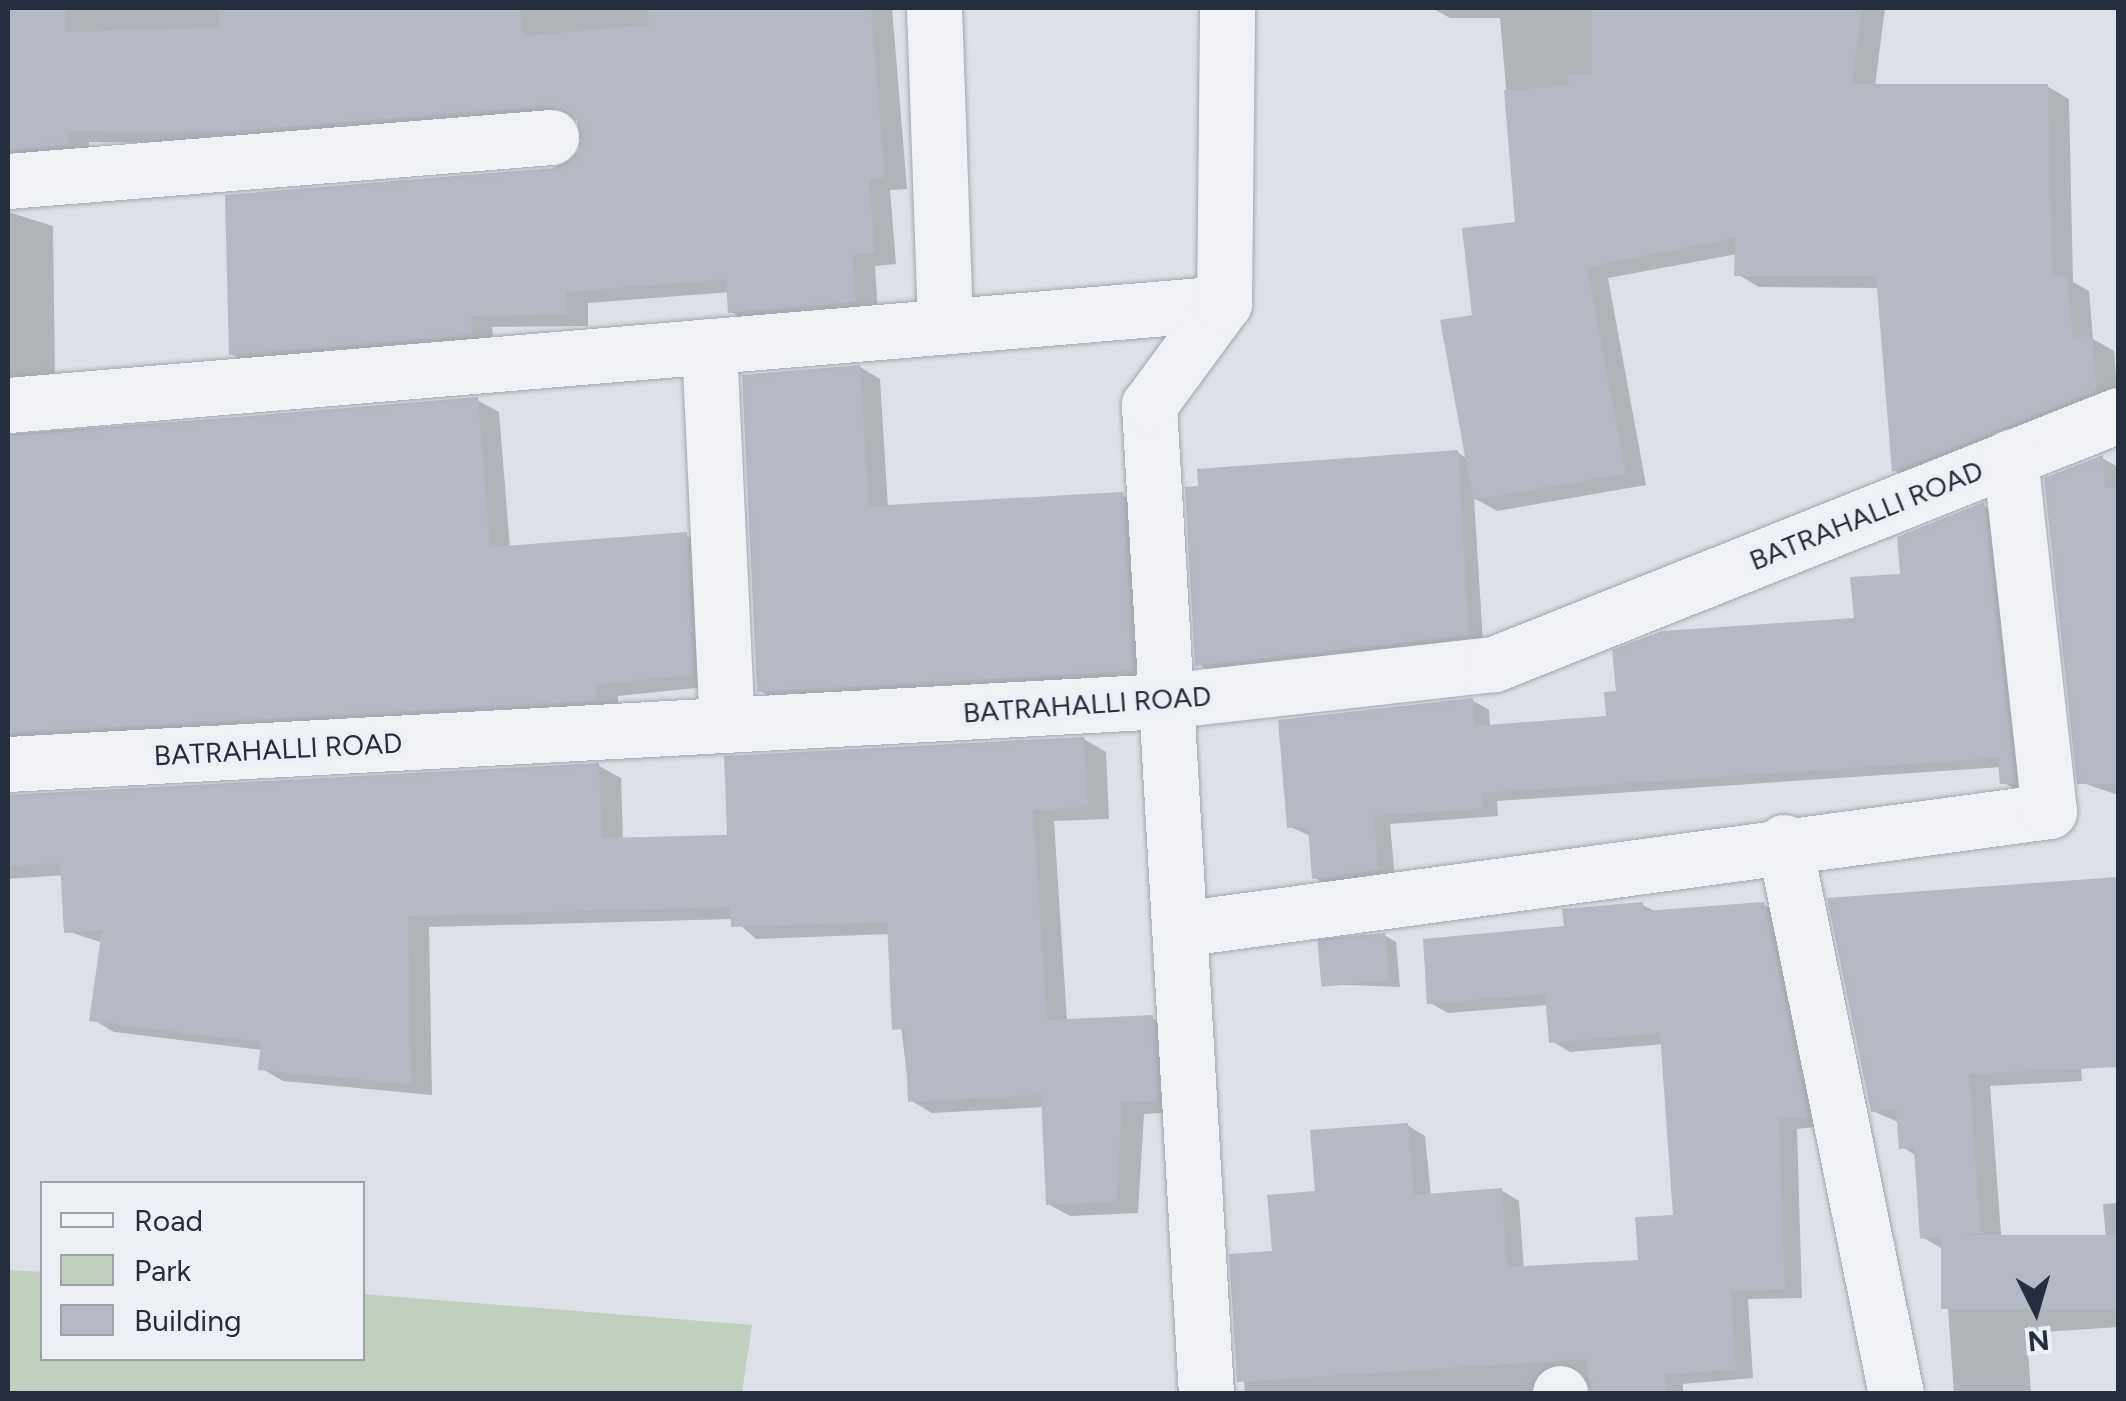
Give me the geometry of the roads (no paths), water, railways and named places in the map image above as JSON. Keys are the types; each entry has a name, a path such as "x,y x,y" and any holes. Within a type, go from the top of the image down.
{"street":[{"path":"934,8 945,326"},
{"path":"1206,1394 1163,701 1149,405 1224,303 1227,8"},
{"path":"8,181 552,136"},
{"path":"8,404 1224,303"},
{"path":"709,346 726,725"},
{"name":"BATRAHALLI ROAD","path":"8,764 1163,701 1494,664 2118,415"},
{"path":"1179,929 1784,842 2049,811 2010,457"},
{"path":"1784,842 1896,1394"}]}
